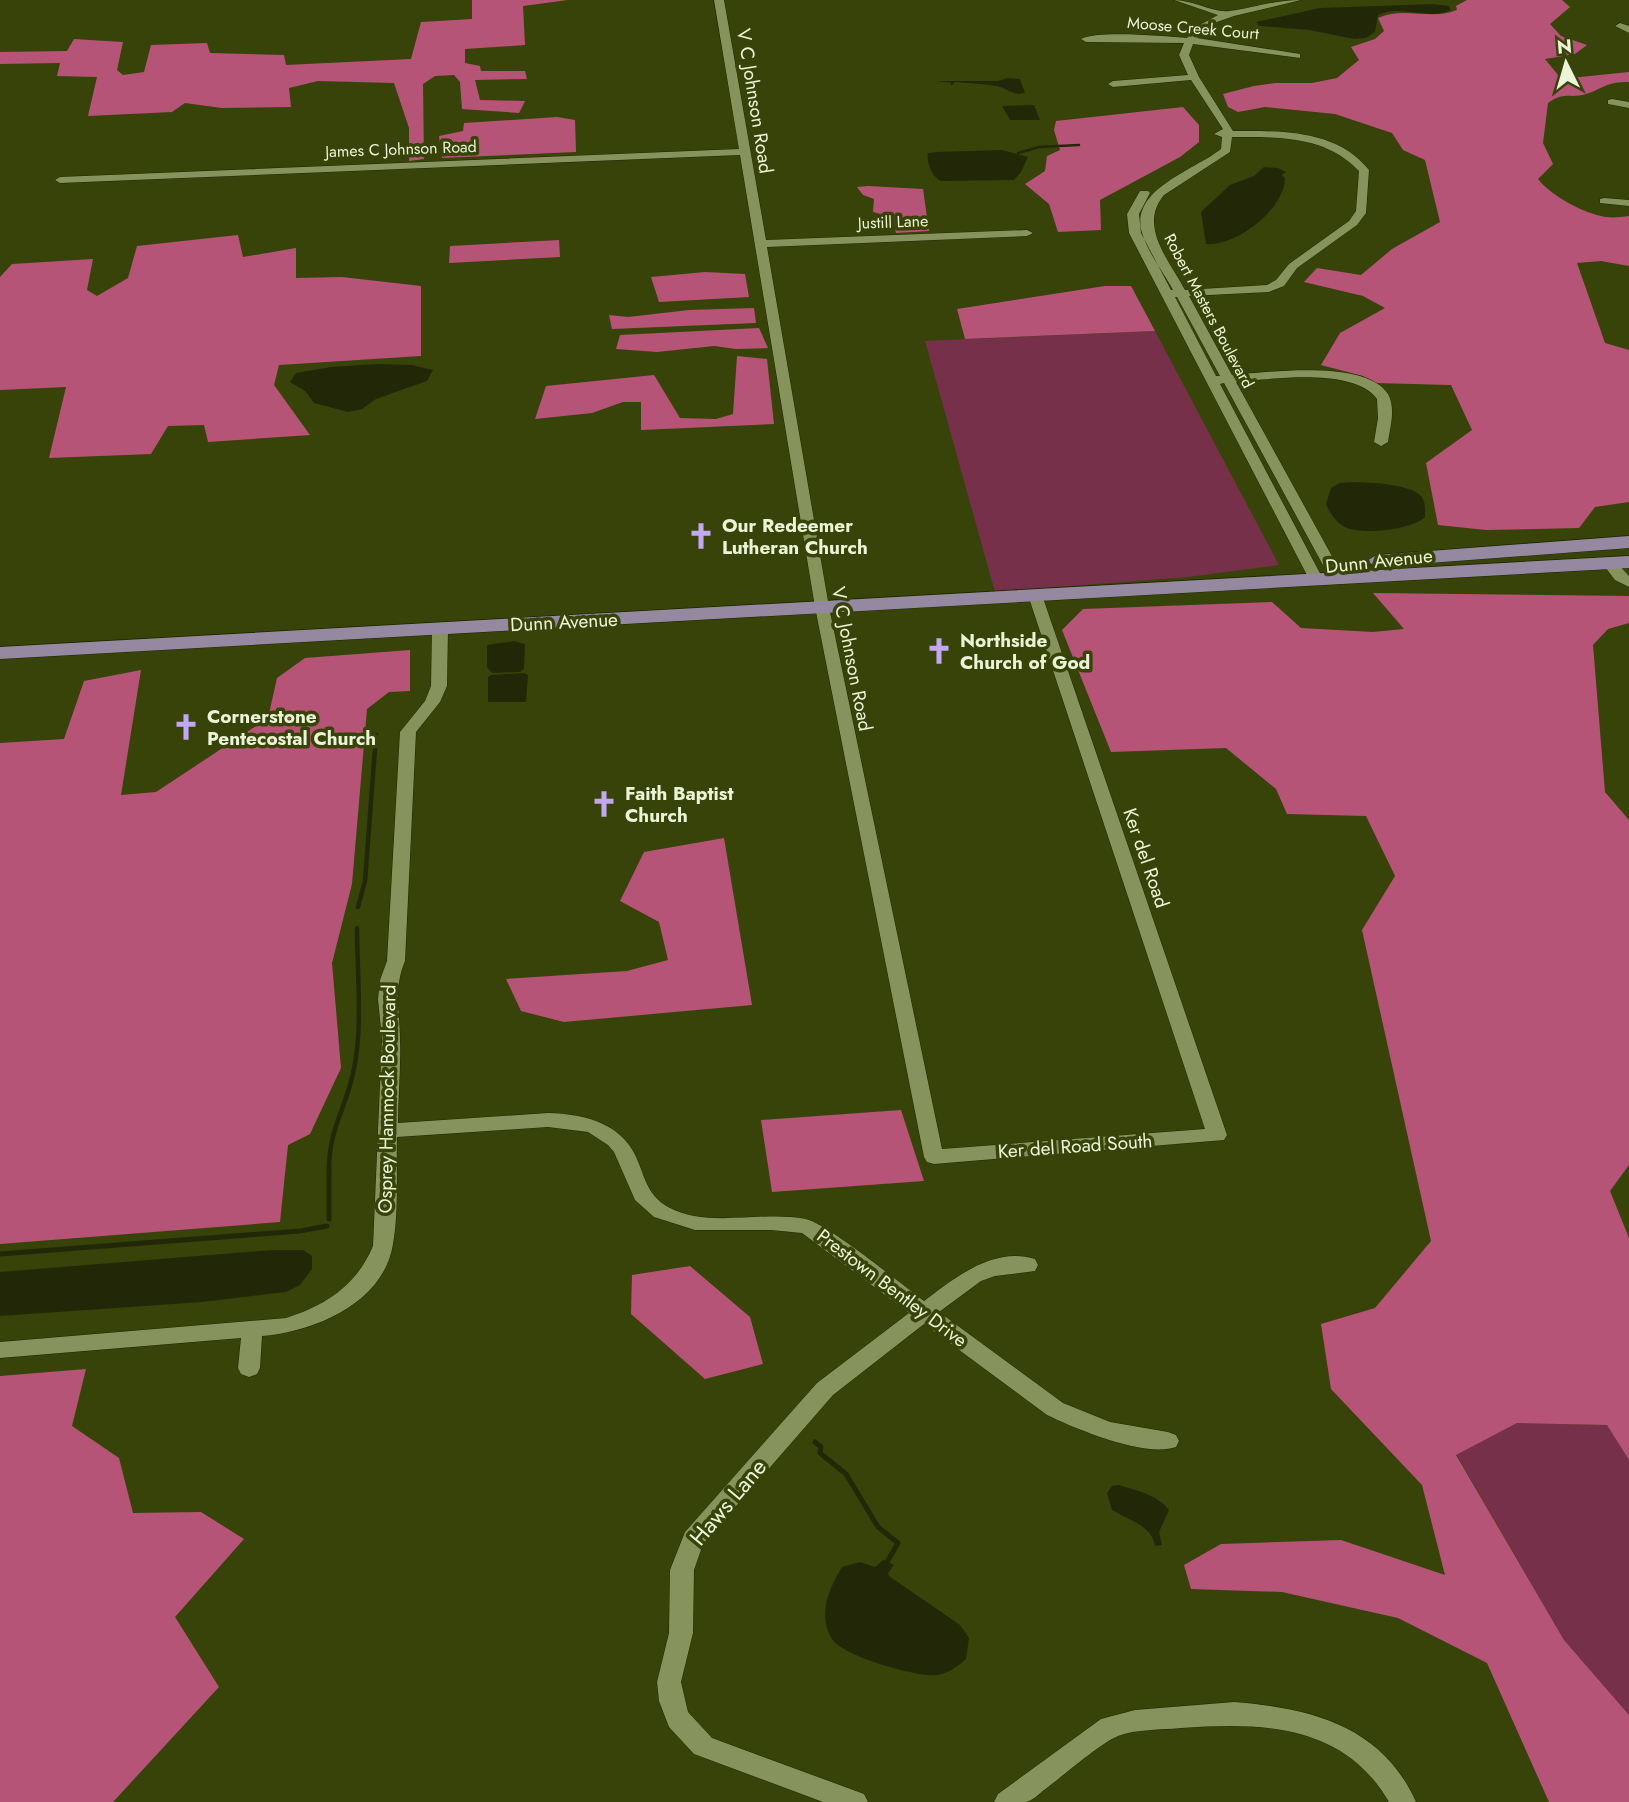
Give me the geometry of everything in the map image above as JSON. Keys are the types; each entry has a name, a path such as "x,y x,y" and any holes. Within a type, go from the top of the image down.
{"main road":[{"name":"Dunn Avenue","path":"1334,572 1418,556 1629,543"},
{"path":"1609,563 1607,556 1611,551 1629,543"},
{"path":"1564,565 1599,544"},
{"name":"Dunn Avenue","path":"0,653 822,607 1334,572 1629,562"}],"street":[{"name":"V C Johnson Road","path":"719,0 822,607 934,1157"},
{"path":"1179,0 1223,13 1296,0"},
{"path":"1167,294 1272,287 1280,283 1293,266 1353,223 1362,211 1364,170 1351,156 1322,143 1275,135 1224,134 1173,55 1195,23 1268,0"},
{"name":"Moose Creek Court","path":"1086,39 1135,37 1297,56"},
{"path":"1113,84 1189,77"},
{"path":"1612,102 1629,105"},
{"name":"Robert Masters Boulevard","path":"1224,134 1226,150 1219,157 1156,196 1145,213 1148,233 1334,572"},
{"name":"Robert Masters Boulevard","path":"1224,134 1212,151 1144,193 1133,214 1135,233 1313,574"},
{"name":"James C Johnson Road","path":"60,180 744,152"},
{"path":"1604,201 1629,203"},
{"name":"Justill Lane","path":"760,244 1027,233"},
{"path":"1272,287 1290,296"},
{"path":"1212,380 1323,376 1362,382 1379,392 1384,403 1381,442"},
{"path":"1609,563 1620,577 1629,583"},
{"name":"Ker del Road","path":"1035,594 1217,1135"},
{"name":"Osprey Hammock Boulevard","path":"0,1350 286,1326 317,1316 343,1302 370,1276 383,1246 391,1039 386,1015 387,979 396,961 408,732 411,722 432,703 439,689 440,629"},
{"name":"Prestown Bentley Drive","path":"388,1131 548,1120 566,1120 588,1125 620,1144 628,1158 635,1186 646,1200 661,1212 685,1221 712,1224 788,1221 808,1227 1055,1409 1085,1423 1129,1437 1168,1441"},
{"name":"Ker del Road South","path":"934,1157 1217,1135"},
{"name":"Haws Lane","path":"855,1802 703,1745 683,1726 671,1702 669,1682 681,1633 682,1570 693,1539 825,1389 974,1275 993,1268 1028,1265"},
{"path":"249,1368 252,1330"},
{"path":"1007,1802 1110,1727 1135,1721 1234,1713 1261,1715 1308,1726 1345,1739 1366,1752 1385,1771 1402,1802"}],"shaded area":[{"path":"472,0 568,0 523,6 525,45 465,49 465,63 480,66 481,71 525,71 527,79 475,80 480,100 525,101 519,113 462,109 460,82 454,75 435,76 423,84 424,159 409,161 409,128 394,83 318,81 289,88 291,107 222,108 185,103 172,112 88,116 97,77 57,76 60,63 0,64 0,52 67,51 74,39 123,42 117,70 123,75 144,72 151,45 207,43 210,53 284,55 286,65 411,59 421,22 472,19"},
{"path":"1467,0 1562,0 1570,7 1550,24 1561,36 1587,45 1575,54 1545,59 1558,75 1580,77 1629,72 1629,82 1610,84 1580,95 1559,97 1548,103 1543,143 1553,164 1538,179 1560,198 1588,212 1609,217 1629,216 1629,266 1601,261 1577,263 1605,343 1629,350 1629,502 1595,507 1579,528 1486,530 1438,525 1426,463 1472,430 1451,385 1375,383 1363,376 1321,365 1340,333 1385,308 1363,296 1304,282 1317,268 1361,275 1392,249 1440,222 1425,160 1403,150 1392,133 1335,114 1265,107 1238,112 1228,107 1223,94 1275,83 1312,83 1337,78 1359,60 1351,47 1375,39 1384,31 1378,18 1398,13 1447,13 1457,10 1456,6"},
{"path":"1432,4 1449,6 1451,10 1434,14 1387,12 1378,15 1375,32 1366,38 1354,39 1309,30 1260,26 1256,22 1320,8"},
{"path":"1007,78 1020,79 1025,93 1014,93 992,85 955,82 951,86 951,83 936,81 998,81"},
{"path":"1034,105 1040,120 1010,120 1002,106"},
{"path":"1183,107 1199,125 1199,142 1180,157 1100,200 1101,230 1058,232 1049,204 1025,184 1045,171 1047,156 1060,150 1054,130 1056,121"},
{"path":"557,117 575,120 576,152 442,158 439,136 463,131 464,123"},
{"path":"1002,150 1028,157 1014,180 941,181 932,173 928,161 928,153"},
{"path":"1264,167 1278,168 1286,172 1282,175 1285,178 1283,190 1277,202 1257,224 1244,233 1218,243 1206,244 1201,212 1230,185 1254,176"},
{"path":"857,187 923,189 929,231 896,233 892,217 873,212 874,199 863,195"},
{"path":"238,235 243,257 296,248 296,278 342,277 421,286 421,356 279,365 274,385 310,435 208,442 204,425 168,426 151,454 49,458 66,387 0,390 0,277 12,264 93,259 87,290 97,296 128,278 137,246"},
{"path":"559,240 560,257 449,263 450,246"},
{"path":"705,272 745,274 749,297 659,302 651,277"},
{"path":"1105,286 1131,286 1155,331 965,339 957,309"},
{"path":"754,308 756,323 612,329 609,315 628,317 689,310"},
{"path":"759,328 768,348 736,349 714,346 657,352 616,349 620,335"},
{"path":"1155,331 1279,565 1188,577 995,592 925,341"},
{"path":"737,356 767,359 774,424 641,430 641,402 623,402 592,413 535,419 546,386 654,375 680,418 716,419 733,414"},
{"path":"377,364 412,365 433,370 427,381 376,399 362,409 348,412 314,403 305,391 290,382 296,373"},
{"path":"1358,482 1406,488 1421,496 1425,517 1419,522 1398,528 1372,531 1350,529 1337,522 1326,504 1331,488 1340,483"},
{"path":"1373,593 1629,596 1629,623 1608,629 1593,645 1605,792 1629,820 1629,1165 1610,1191 1629,1238 1629,1460 1607,1425 1517,1423 1456,1455 1564,1640 1629,1715 1629,1802 1549,1802 1487,1663 1398,1618 1282,1592 1191,1589 1184,1565 1221,1544 1341,1540 1445,1575 1422,1485 1331,1389 1321,1324 1375,1308 1431,1241 1362,930 1395,876 1366,816 1287,814 1276,789 1226,748 1111,752 1062,630 1083,609 1272,602 1301,628 1373,632 1404,629"},
{"path":"514,641 525,644 524,669 520,672 492,673 487,667 487,645"},
{"path":"410,650 410,691 389,692 367,709 352,884 332,963 341,1068 310,1134 288,1145 280,1222 0,1244 0,743 64,739 84,681 141,670 121,795 156,792 268,718 277,678 305,658"},
{"path":"524,673 528,675 526,702 488,702 488,677"},
{"path":"724,838 752,1005 564,1022 521,1011 506,979 627,971 668,960 659,922 620,901 644,852"},
{"path":"901,1110 924,1181 772,1192 761,1120"},
{"path":"273,1250 303,1250 312,1256 312,1269 300,1285 286,1292 202,1302 0,1316 0,1272"},
{"path":"690,1266 750,1317 763,1364 705,1379 631,1314 632,1275"},
{"path":"86,1369 72,1426 119,1458 133,1513 201,1512 244,1539 175,1617 219,1687 113,1802 0,1802 0,1376"},
{"path":"1517,1423 1607,1425 1629,1460 1629,1715 1564,1640 1456,1454"},
{"path":"1119,1485 1153,1497 1169,1510 1159,1532 1162,1545 1155,1546 1144,1528 1112,1510 1107,1493 1112,1486"},
{"path":"883,1560 894,1565 888,1573 889,1576 960,1625 969,1638 966,1659 957,1667 938,1675 914,1673 865,1659 839,1646 832,1639 825,1620 826,1602 842,1567 860,1562 875,1567"}],"waterway":[{"path":"1018,153 1039,147 1079,145"},
{"path":"358,907 365,881 376,735"},
{"path":"329,1169 332,1141 351,1082 357,1052 357,928"},
{"path":"329,1169 329,1219"},
{"path":"0,1254 300,1231 327,1226"},
{"path":"815,1442 821,1447 820,1453 846,1474 878,1527 898,1543 887,1562"}],"place":[{"name":"Our Redeemer Lutheran Church","path":"701,536"},
{"name":"Northside Church of God","path":"939,651"},
{"name":"Cornerstone Pentecostal Church","path":"186,727"},
{"name":"Faith Baptist Church","path":"604,804"}]}
